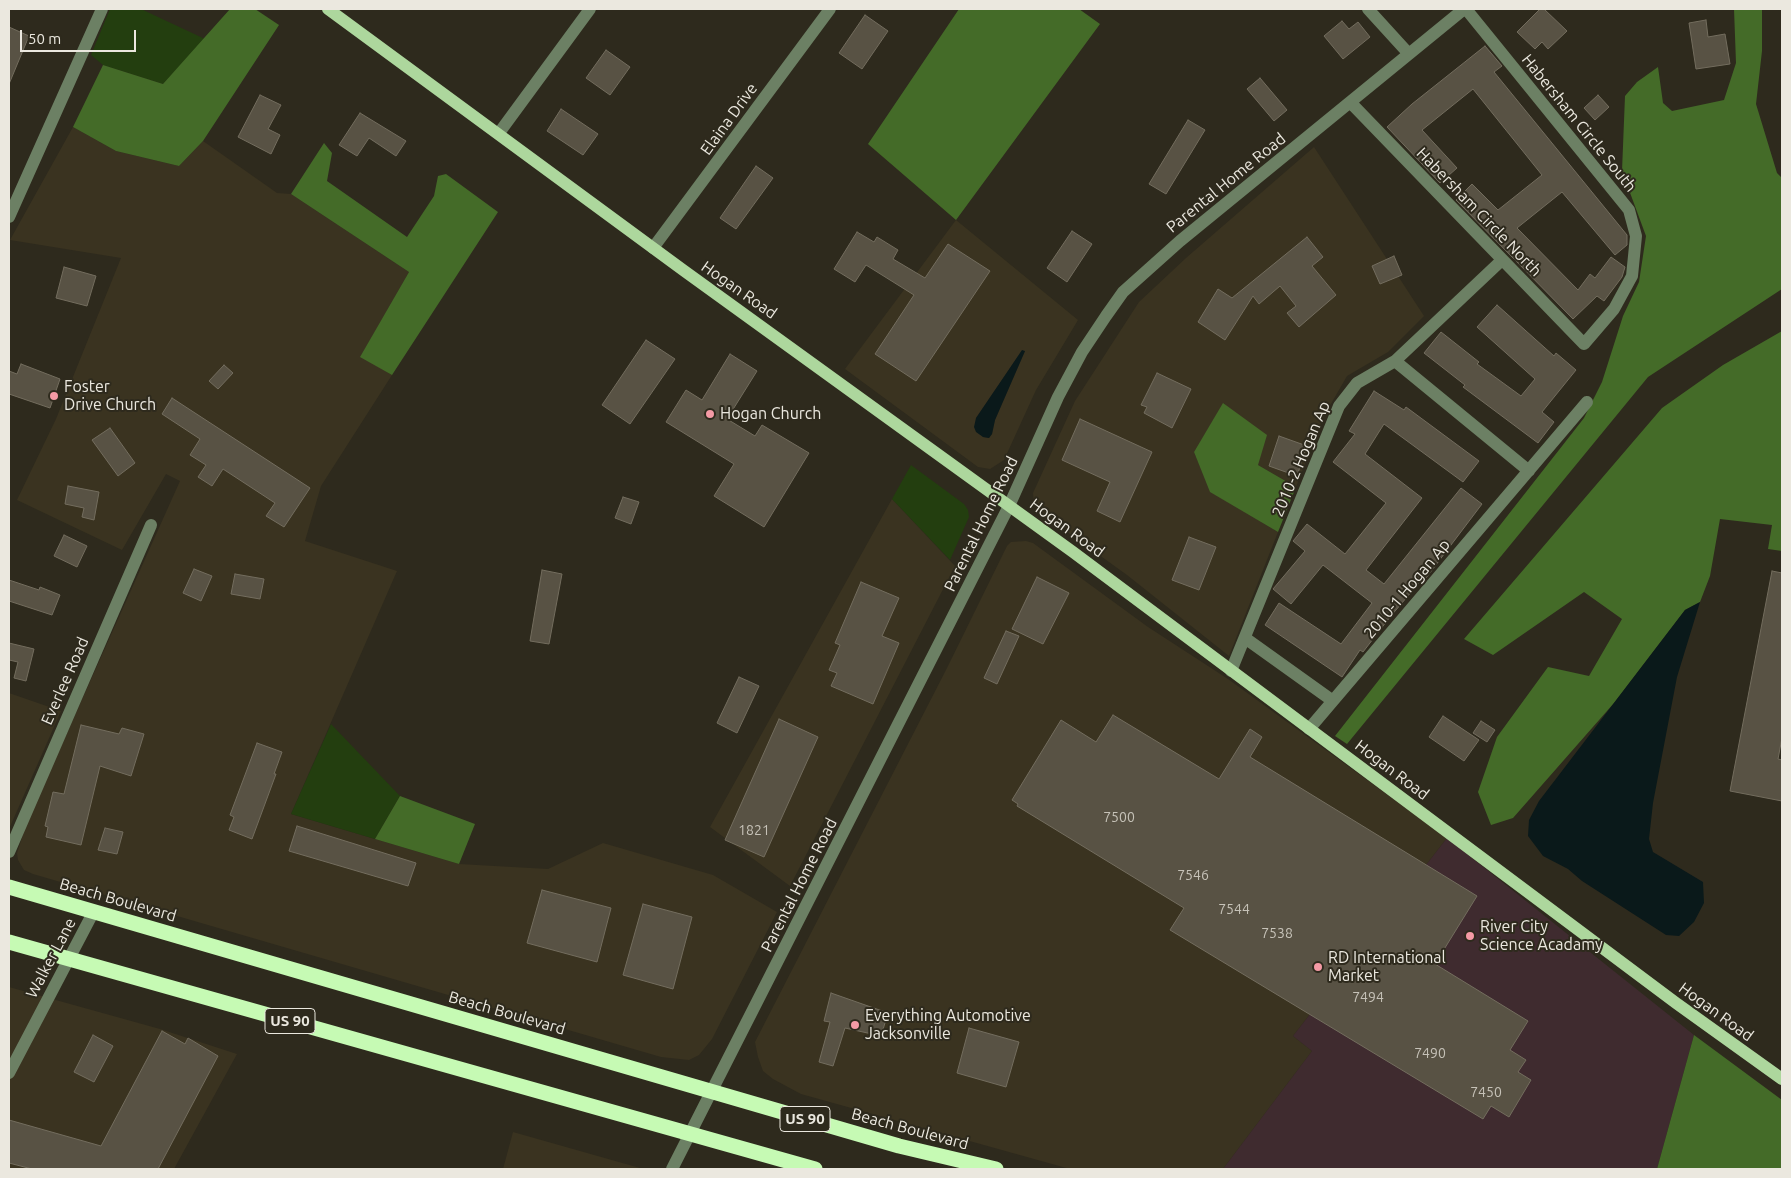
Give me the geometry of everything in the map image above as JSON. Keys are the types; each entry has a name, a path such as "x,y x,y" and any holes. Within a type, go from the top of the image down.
{"highway":[{"name":"Beach Boulevard","path":"9,887 899,1146 996,1169"},
{"name":"US 90","path":"9,942 816,1169"},
{"path":"899,1146 970,1169"}],"main road":[{"name":"Hogan Road","path":"328,9 1009,506 1782,1079"}],"street":[{"path":"9,217 102,9"},
{"path":"499,133 590,9"},
{"name":"Elaina Drive","path":"653,248 830,9"},
{"path":"1368,9 1409,54"},
{"name":"Parental Home Road","path":"672,1169 1009,506 1058,397 1082,352 1123,292 1180,241 1465,9"},
{"name":"Habersham Circle South","path":"1465,9 1629,210 1636,236 1632,276 1614,309 1584,344"},
{"name":"Habersham Circle North","path":"1350,102 1584,344"},
{"name":"2010-2 Hogan Ap","path":"1231,672 1339,406 1357,383 1395,362 1502,260"},
{"path":"1395,362 1529,471"},
{"name":"2010-1 Hogan Ap","path":"1309,729 1586,402"},
{"name":"Everlee Road","path":"9,852 152,525"},
{"path":"1245,638 1332,701"},
{"name":"Walker Lane","path":"9,1073 94,911"}],"shaded area":[{"path":"73,127 116,151 179,166 203,141 277,193 291,194 409,272 361,356 392,375 321,486 305,541 397,571 291,814 459,864 548,869 603,843 713,875 777,912 712,1039 699,1055 689,1060 661,1057 24,870 18,860 17,853 27,822 180,481 166,474 122,550 17,500 56,419 121,258 10,240"},
{"path":"1314,147 1424,316 1388,352 1347,376 1324,416 1296,487 1258,465 1224,403 1194,452 1211,492 1278,532 1229,656 1127,575 1045,516 1034,503 1033,493 1075,401 1139,302 1186,258"},
{"path":"956,220 1078,320 1036,390 1004,460 990,469 978,467 845,369","holes":["1022,351 1025,351 995,420 992,434 989,438 983,437 976,418"]},
{"path":"1022,350 1025,351 995,420 992,434 989,438 983,437 976,432 974,427 976,418"},
{"path":"892,499 955,566 790,886 710,827"},
{"path":"1026,541 1033,543 1148,627 1228,679 1447,838 1293,1036 1312,1051 1223,1169 1070,1169 801,1094 773,1079 763,1071 758,1057 755,1042 947,668 1007,546 1011,542"},
{"path":"1700,602 1677,677 1653,803 1649,839 1653,852 1703,882 1704,903 1694,922 1679,936 1666,935 1582,881 1568,869 1543,856 1528,836 1529,820 1539,801 1685,610"},
{"path":"9,693 61,711 9,829"},
{"name":"River City Science Acadamy","path":"1447,838 1694,1035 1657,1169 1223,1169 1312,1051 1293,1036"},
{"path":"9,987 160,1029 237,1054 174,1169 9,1169"},
{"path":"513,1132 640,1168 503,1169"}],"green space":[{"path":"110,9 141,9 205,39 163,84 103,65 91,55"},
{"path":"230,9 255,9 279,25 203,141 179,166 116,151 73,127 103,65 163,84"},
{"path":"959,9 1079,9 1100,24 956,220 868,144"},
{"path":"1734,9 1762,9 1762,51 1756,104 1777,173 1782,178 1782,289 1648,377 1347,744 1335,736 1584,418 1602,382 1623,316 1639,282 1646,236 1622,171 1625,96 1637,82 1658,67 1663,103 1672,111 1724,100 1736,63"},
{"path":"324,143 332,153 327,181 407,237 434,196 438,176 446,174 498,212 392,375 360,357 409,272 291,194"},
{"path":"1782,331 1782,551 1768,549 1772,525 1720,519 1710,576 1700,602 1685,610 1614,703 1513,818 1491,825 1478,792 1497,737 1548,667 1589,676 1622,619 1584,592 1493,655 1464,639 1662,408 1723,365"},
{"path":"1223,403 1267,435 1258,465 1296,487 1278,532 1210,492 1194,452"},
{"path":"911,465 964,504 968,510 969,517 950,560 892,499"},
{"path":"331,724 400,796 375,839 291,814"},
{"path":"400,796 475,824 459,864 375,839"},
{"path":"1694,1035 1782,1100 1782,1169 1657,1169"}],"building":[{"path":"1540,9 1544,9 1567,31 1548,49 1542,42 1535,49 1517,32"},
{"path":"865,15 888,31 862,69 839,53"},
{"path":"1706,20 1708,37 1725,34 1730,64 1696,69 1689,23"},
{"path":"1342,21 1349,29 1358,22 1370,37 1343,59 1324,36"},
{"path":"9,27 29,36 9,84"},
{"path":"1485,46 1502,66 1494,72 1627,235 1627,245 1615,255 1562,192 1517,228 1578,290 1590,274 1595,278 1611,257 1625,267 1622,277 1604,301 1597,296 1573,319 1456,200 1472,184 1498,210 1542,175 1473,89 1422,130 1457,168 1440,183 1387,127 1412,104"},
{"path":"606,50 630,67 610,95 586,78"},
{"path":"1260,78 1287,110 1274,121 1247,89"},
{"path":"260,95 281,105 268,129 280,135 271,154 238,137"},
{"path":"1598,95 1609,107 1595,120 1584,108"},
{"path":"561,109 598,134 583,155 547,131"},
{"path":"360,113 406,141 396,156 369,138 357,156 339,145"},
{"path":"1188,120 1205,130 1166,194 1149,184"},
{"path":"756,166 773,178 736,229 720,218"},
{"path":"1072,231 1092,244 1067,282 1047,268"},
{"path":"857,232 874,242 877,237 898,250 893,259 925,278 948,244 990,271 916,381 875,354 914,295 866,265 855,282 834,269"},
{"path":"1307,237 1323,257 1312,266 1336,295 1299,327 1287,313 1296,306 1280,286 1259,304 1253,296 1225,340 1198,322 1218,289 1232,298"},
{"path":"1394,256 1402,275 1380,284 1372,266"},
{"path":"64,267 96,276 87,306 56,298"},
{"path":"1497,305 1554,356 1556,353 1576,370 1542,412 1554,422 1538,443 1463,387 1465,385 1424,353 1441,332 1479,362 1477,364 1521,396 1535,379 1477,327"},
{"path":"646,340 675,359 630,424 602,405"},
{"path":"730,354 757,371 727,419 755,436 762,425 809,453 764,527 714,496 734,464 666,422 686,390 702,400"},
{"path":"21,364 60,379 50,408 9,394 9,371 17,374"},
{"path":"224,365 233,373 218,389 209,381"},
{"path":"1157,373 1191,389 1172,428 1144,413 1147,407 1141,405"},
{"path":"1374,391 1404,410 1406,407 1479,461 1463,482 1384,424 1365,454 1422,498 1366,570 1384,584 1461,488 1482,504 1426,578 1424,577 1363,652 1360,650 1342,677 1265,625 1279,603 1341,644 1372,603 1323,565 1291,604 1273,589 1305,551 1293,541 1307,524 1345,554 1386,503 1333,462 1355,434 1349,431"},
{"path":"172,398 310,488 284,527 266,516 275,503 223,469 212,486 198,477 206,465 190,455 200,439 162,414"},
{"path":"1080,419 1152,452 1120,522 1097,511 1110,482 1062,460"},
{"path":"110,428 135,463 118,476 92,440"},
{"path":"1279,436 1307,446 1297,476 1269,466"},
{"path":"68,486 99,492 94,520 82,517 84,508 65,504"},
{"path":"623,497 639,502 631,524 615,518"},
{"path":"64,535 87,546 77,567 54,556"},
{"path":"1189,537 1216,547 1199,590 1172,580"},
{"path":"194,569 212,576 201,601 183,593"},
{"path":"542,570 562,574 549,644 530,641"},
{"path":"1772,571 1782,573 1782,738 1778,759 1782,760 1782,801 1730,791"},
{"path":"235,574 264,579 260,599 231,594"},
{"path":"1037,577 1069,593 1043,644 1012,629"},
{"path":"9,580 39,590 40,587 60,595 52,615 9,601"},
{"path":"861,582 899,598 882,636 899,643 873,704 831,686 837,673 829,670 840,645 835,643"},
{"path":"1006,631 1019,636 997,684 984,678"},
{"path":"9,643 34,649 26,681 14,678 18,662 9,660"},
{"path":"739,677 759,686 737,733 717,723"},
{"path":"1113,715 1219,779 1250,729 1262,737 1250,757 1477,896 1435,964 1528,1021 1510,1050 1526,1060 1518,1072 1531,1080 1509,1117 1491,1106 1483,1119 1170,930 1184,908 1017,806 1018,804 1012,800 1061,720 1096,742"},
{"path":"1443,716 1479,740 1464,761 1429,737"},
{"path":"779,719 818,737 764,857 725,840"},
{"path":"1481,721 1495,730 1487,742 1473,733"},
{"path":"81,725 119,734 122,728 144,734 131,776 100,766 81,845 46,837 48,827 45,826 53,792 64,794"},
{"path":"257,743 282,752 252,839 229,830 234,817 230,815"},
{"path":"297,826 416,863 408,886 289,851"},
{"path":"105,828 123,832 117,854 98,850"},
{"path":"542,890 611,908 597,962 527,943"},
{"path":"643,904 692,917 673,989 623,975"},
{"path":"831,993 888,1013 881,1036 845,1028 833,1066 819,1062 830,1022 824,1021"},
{"path":"969,1028 1019,1042 1006,1087 957,1073"},
{"path":"162,1031 185,1044 188,1038 218,1056 158,1169 32,1169 9,1163 9,1120 101,1146"},
{"path":"93,1035 113,1046 94,1082 74,1072"}],"place":[{"name":"Foster Drive Church","path":"54,396"},
{"name":"Hogan Church","path":"710,414"},
{"name":"River City Science Acadamy","path":"1470,936"},
{"name":"RD International Market","path":"1318,967"},
{"name":"Everything Automotive Jacksonville","path":"855,1025"}]}
